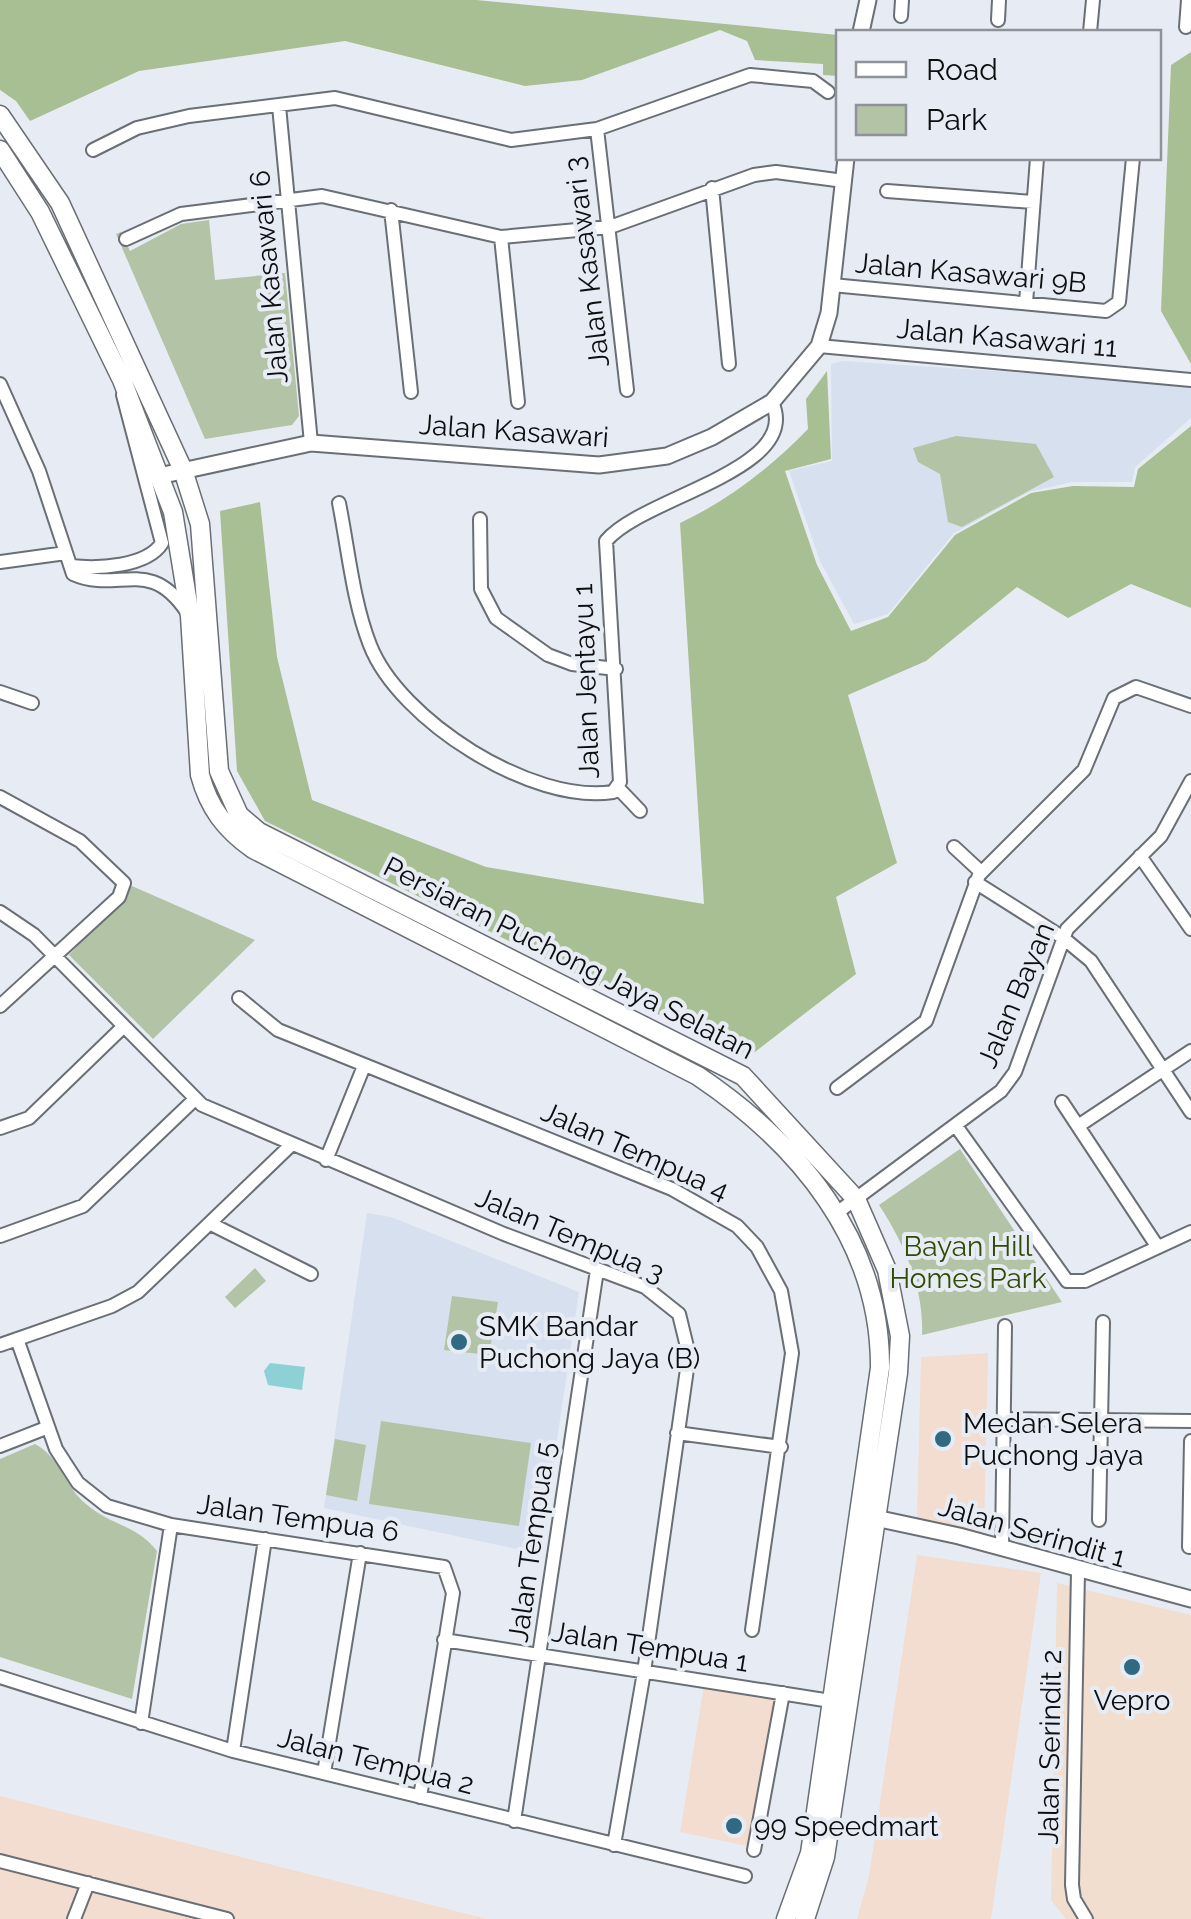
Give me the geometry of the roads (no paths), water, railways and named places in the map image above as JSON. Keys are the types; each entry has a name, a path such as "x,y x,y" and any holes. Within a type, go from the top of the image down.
{"main road":[{"name":"Persiaran Puchong Jaya Selatan","path":"0,115 60,203 183,470 200,524 219,771 239,814 258,832 743,1076 856,1199 887,1270 900,1336 840,1702 810,1853 786,1919"},
{"name":"Persiaran Puchong Jaya Selatan","path":"0,150 40,212 122,380 182,548 200,774 206,800 237,837 698,1076 749,1114 838,1212 868,1275 880,1339 869,1516"},
{"name":"Persiaran Puchong Jaya Selatan","path":"805,1919 825,1857 840,1702"}],"street":[{"path":"861,30 868,0"},
{"path":"901,16 902,0"},
{"path":"998,20 999,0"},
{"path":"1090,30 1093,0"},
{"path":"1186,26 1188,0"},
{"path":"93,150 137,128 189,116 335,98 511,140 597,129 750,75 813,81 828,92"},
{"name":"Jalan Kasawari 6","path":"279,106 310,443"},
{"name":"Jalan Kasawari 3","path":"597,129 627,390"},
{"name":"Jalan Kasawari","path":"159,476 310,443 559,463 630,462 667,456 712,437 772,402 819,346 832,285 846,160"},
{"path":"1026,303 1038,160"},
{"name":"Jalan Kasawari 9B","path":"832,285 1106,311 1119,302 1133,160"},
{"path":"126,239 181,214 338,196 501,237 610,227 712,188 776,172 844,181"},
{"path":"712,188 729,364"},
{"path":"887,191 1033,202"},
{"path":"391,210 410,392"},
{"path":"501,237 518,402"},
{"name":"Jalan Kasawari 11","path":"819,346 1191,380"},
{"path":"0,562 137,560 156,553 162,543 124,414 122,380"},
{"path":"0,384 40,471 73,574 81,578 140,576 158,582 190,616"},
{"name":"Jalan Jentayu 1","path":"338,503 369,643 383,672 410,700 483,759 531,781 596,795 619,789 616,668 606,541 635,516 752,459 772,442 779,416 772,402"},
{"path":"480,519 482,590 496,618 548,655 572,664 616,668"},
{"path":"836,1088 926,1020 978,877 1084,770 1114,698 1123,691 1147,688 1191,706"},
{"path":"0,692 32,703"},
{"name":"Jalan Bayan","path":"838,1212 1001,1091 1015,1072 1062,937 1171,822 1191,781"},
{"path":"619,789 640,811"},
{"path":"0,797 80,841 124,883 119,897 0,1006"},
{"path":"954,848 978,877 1062,937 1107,981 1191,1112"},
{"path":"1140,856 1191,929"},
{"name":"Jalan Tempua 3","path":"0,912 55,955 195,1099 222,1116 660,1296 684,1325 688,1356 644,1672 614,1845"},
{"name":"Jalan Tempua 4","path":"239,998 278,1030 672,1189 737,1226 773,1273 788,1319 792,1376 752,1630"},
{"path":"0,1128 29,1118 124,1026"},
{"path":"1078,1126 1191,1050"},
{"path":"326,1160 364,1066"},
{"path":"0,1236 83,1206 195,1099"},
{"path":"1062,1102 1157,1246"},
{"path":"956,1126 1067,1281 1085,1280 1191,1232"},
{"path":"0,1345 112,1306 138,1292 291,1145"},
{"path":"211,1224 311,1274"},
{"name":"Jalan Tempua 5","path":"514,1820 597,1270"},
{"path":"1098,1520 1103,1322"},
{"path":"1002,1547 1006,1326"},
{"name":"Jalan Tempua 6","path":"17,1339 46,1428 67,1468 92,1497 125,1513 170,1525 444,1567 452,1593 420,1797"},
{"path":"1004,1419 1191,1422"},
{"path":"0,1446 46,1428"},
{"path":"677,1432 781,1447"},
{"path":"1188,1547 1191,1440"},
{"name":"Jalan Serindit 1","path":"869,1516 1002,1547 1078,1572 1191,1599"},
{"path":"140,1723 170,1525"},
{"path":"233,1751 264,1539"},
{"path":"324,1773 360,1554"},
{"name":"Jalan Serindit 2","path":"1078,1572 1072,1884 1086,1919"},
{"name":"Jalan Tempua 1","path":"444,1640 840,1702"},
{"name":"Jalan Tempua 2","path":"0,1678 233,1751 746,1876"},
{"path":"754,1850 783,1693"},
{"path":"0,1861 218,1918"},
{"path":"74,1919 88,1884"}],"water":[{"path":"270,1363 305,1367 302,1390 268,1385 264,1371"}],"place":[{"name":"SMK Bandar Puchong Jaya (B)","path":"459,1342"},
{"name":"Medan Selera Puchong Jaya","path":"943,1439"},
{"name":"Vepro","path":"1132,1667"},
{"name":"99 Speedmart","path":"734,1826"}],"park label":[{"name":"Bayan Hill Homes Park","path":"968,1262"}]}
